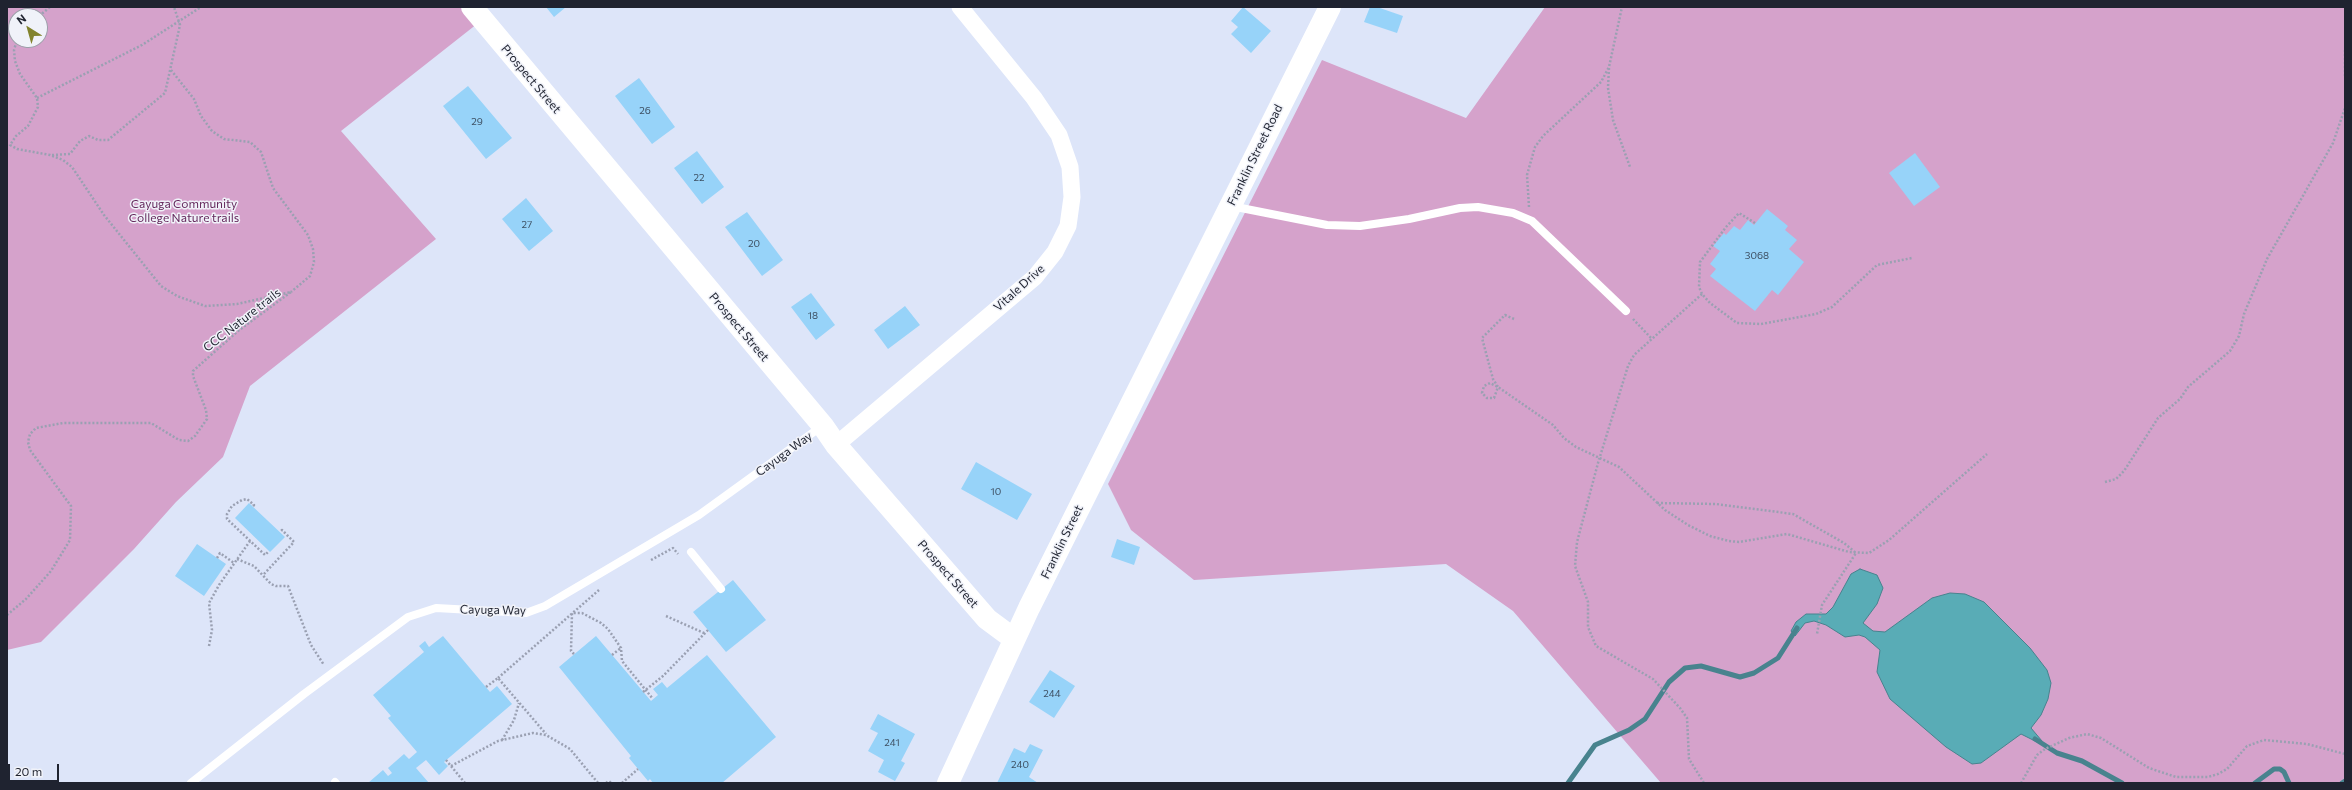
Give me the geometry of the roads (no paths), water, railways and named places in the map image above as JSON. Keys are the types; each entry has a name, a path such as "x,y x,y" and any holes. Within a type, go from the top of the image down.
{"street":[{"name":"Prospect Street","path":"472,7 823,426 836,445 987,619 1014,638"},
{"name":"Vitale Drive","path":"836,445 1035,277 1056,252 1068,226 1072,197 1070,167 1059,135 1034,98 960,7"},
{"name":"Franklin Street Road","path":"1181,303 1330,7"},
{"name":"Franklin Street","path":"948,783 1014,638 1181,303"}],"lane":[{"path":"1230,206 1328,226 1360,226 1409,219 1460,208 1478,207 1513,213 1532,221 1626,311"},
{"name":"Cayuga Way","path":"191,783 331,674 408,617 436,608 526,613 545,606 699,515 823,426"},
{"path":"691,552 721,589"}],"water":[{"path":"1860,569 1877,575 1883,588 1877,604 1863,623 1873,631 1885,632 1932,598 1950,593 1965,594 1984,602 2030,648 2047,670 2051,683 2048,699 2041,715 2031,728 2042,741 2039,743 2021,734 1981,763 1972,764 1946,747 1890,699 1877,672 1880,650 1865,637 1859,635 1845,637 1826,625 1814,621 1805,623 1795,636 1791,631 1796,622 1806,614 1826,614 1833,607 1851,574"}],"waterway":[{"path":"1568,783 1595,745 1629,730 1645,719 1669,682 1685,668 1701,666 1740,677 1754,673 1778,658 1797,628"},
{"path":"2035,739 2057,753 2082,761 2122,783"},
{"path":"2255,783 2274,769 2280,769 2284,772 2289,783"}],"park label":[{"name":"Cayuga Community College Nature trails","path":"184,211"}]}
